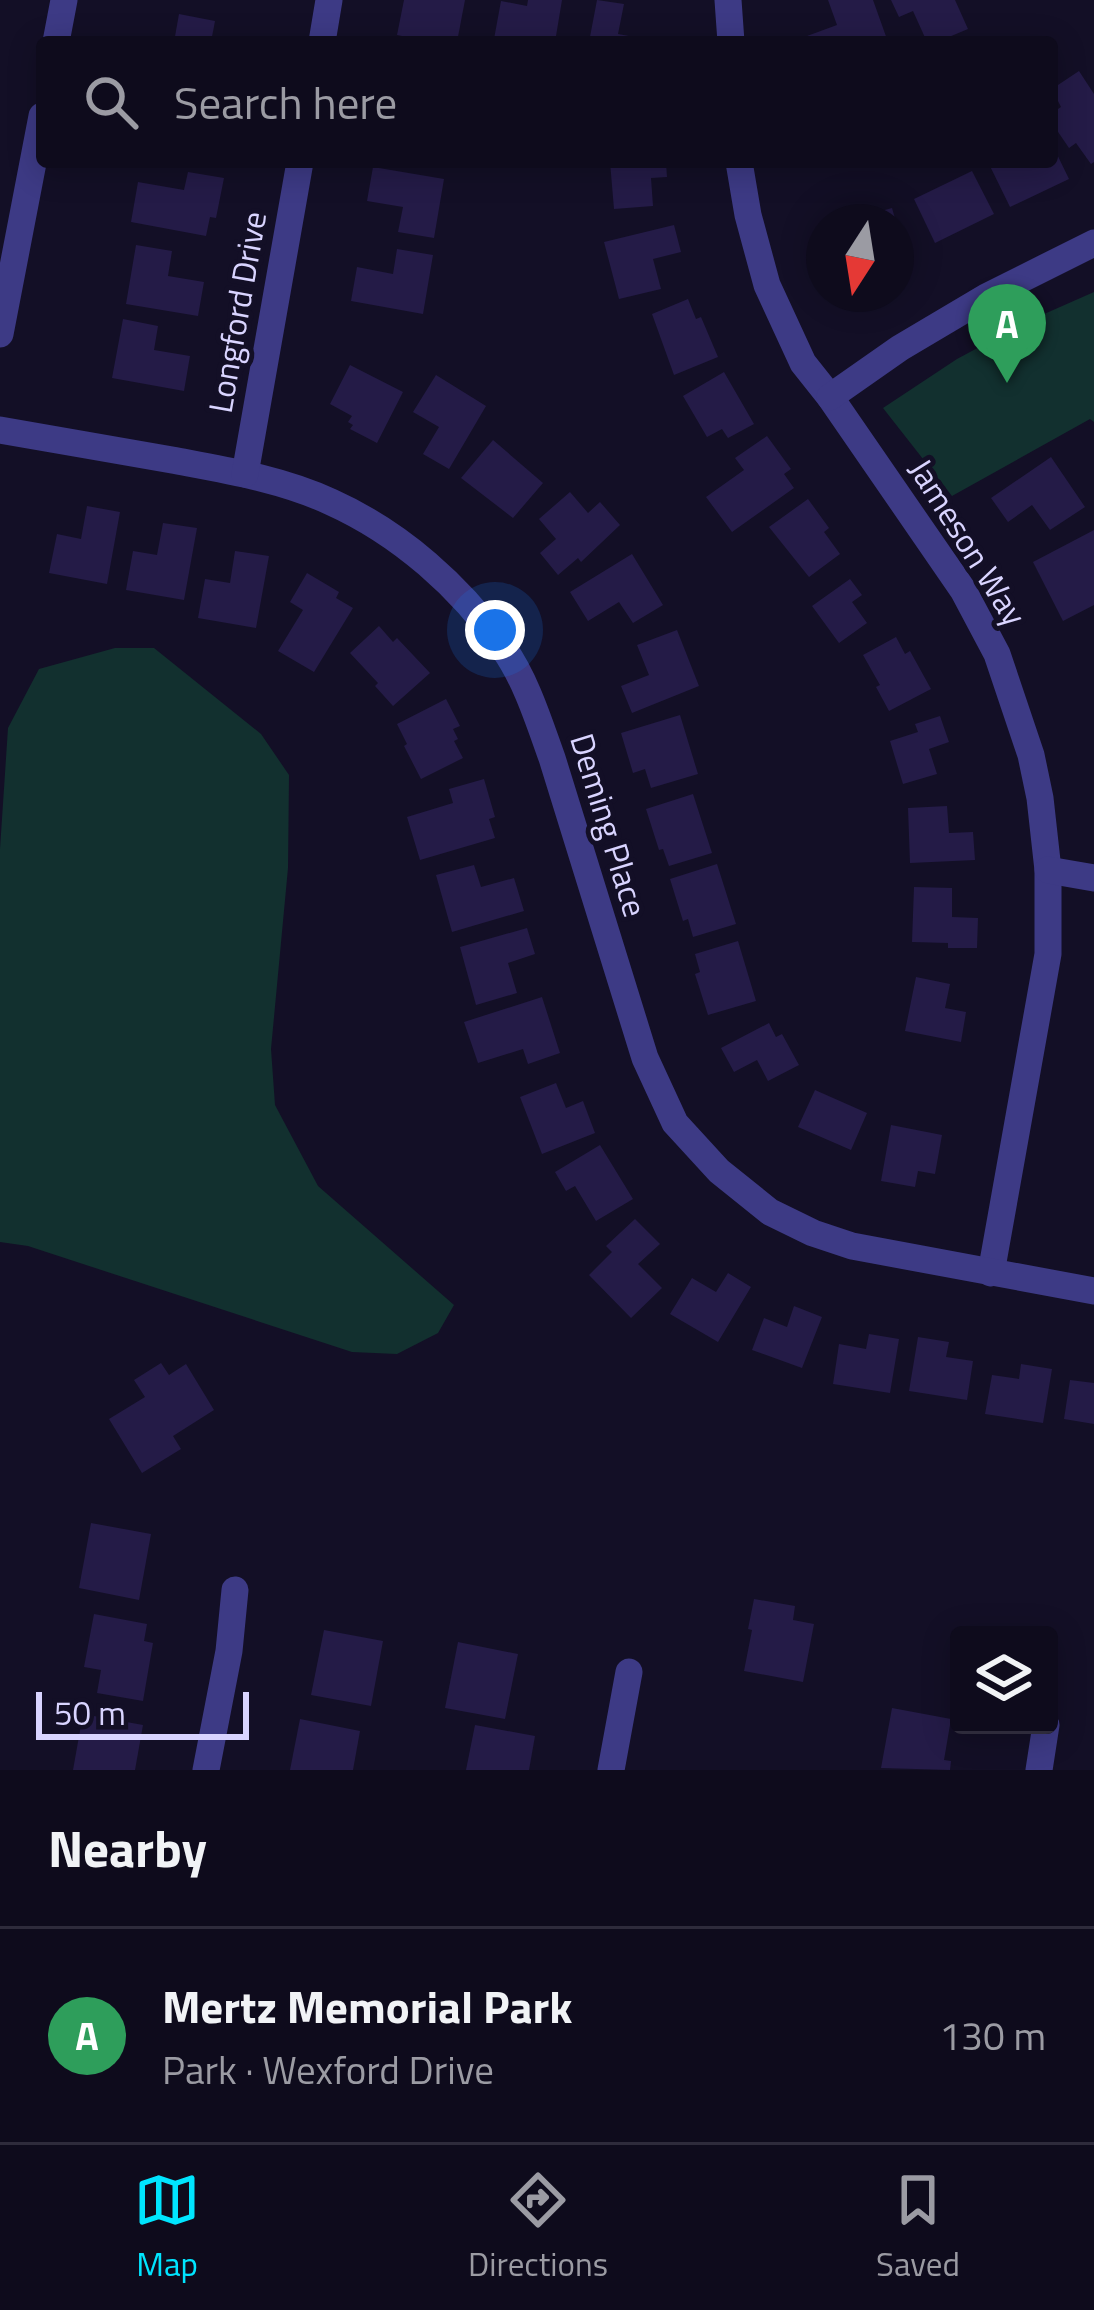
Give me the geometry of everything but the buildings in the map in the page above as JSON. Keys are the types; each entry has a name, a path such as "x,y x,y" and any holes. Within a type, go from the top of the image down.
{"street":[{"path":"57,36 64,0"},
{"path":"323,36 329,0"},
{"path":"728,0 731,36"},
{"path":"0,334 36,147"},
{"name":"Longford Drive","path":"245,474 299,168"},
{"name":"Jameson Way","path":"740,168 767,285 803,363 963,590 997,654 1031,755 1048,870 1048,954 991,1273"},
{"path":"830,397 986,297 1094,243"},
{"name":"Deming Place","path":"0,430 245,474 326,499 395,538 442,576 506,651 536,713 645,1058 675,1124 719,1171 770,1212 813,1233 852,1246 1094,1291"},
{"path":"1048,870 1094,878"},
{"path":"206,1770 229,1651 235,1590"},
{"path":"611,1770 629,1672"},
{"path":"1040,1770 1045,1734"}],"green space":[{"path":"1094,292 1094,422 1090,419 952,496 883,408 957,359"},
{"path":"115,648 154,648 261,734 289,775 288,868 271,1049 275,1105 318,1186 454,1305 438,1333 397,1354 352,1352 28,1246 0,1242 0,849 8,728 39,669"}],"place":[{"name":"Mertz Memorial Park","path":"1007,383"}]}
